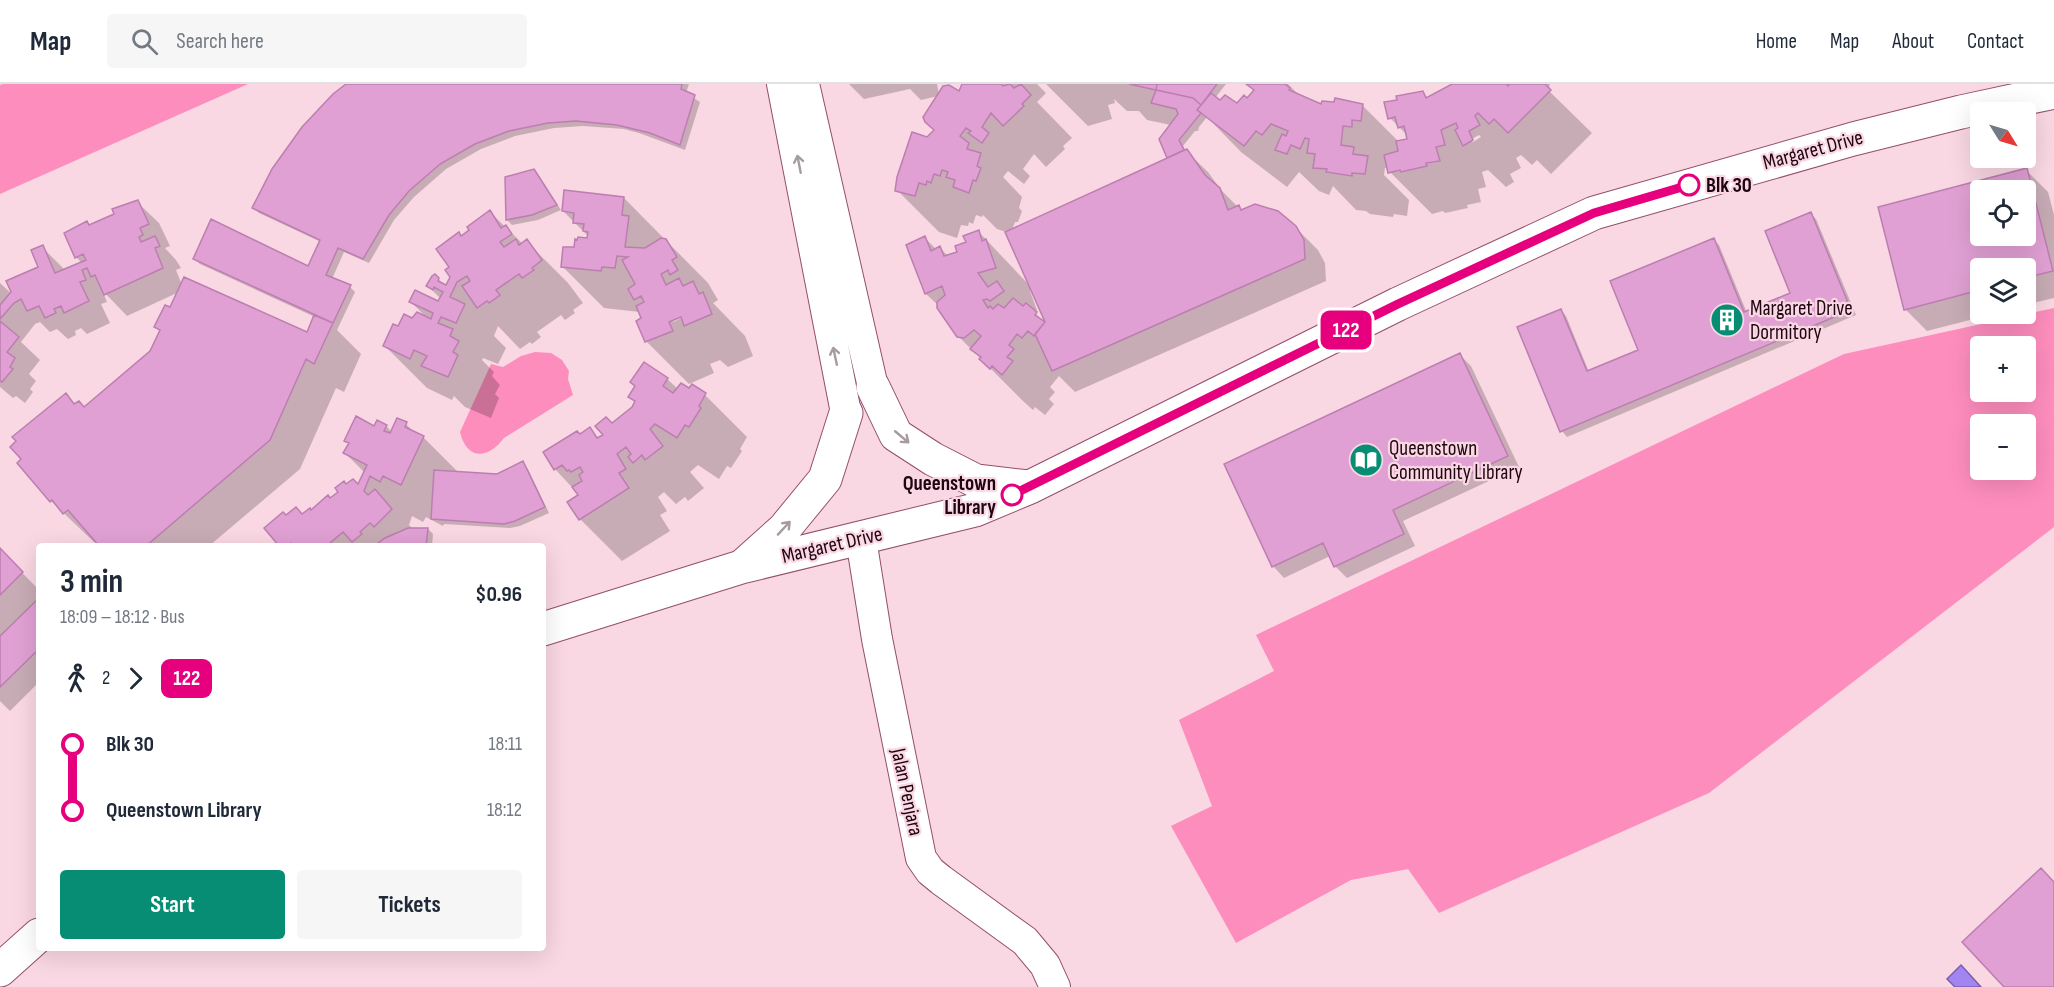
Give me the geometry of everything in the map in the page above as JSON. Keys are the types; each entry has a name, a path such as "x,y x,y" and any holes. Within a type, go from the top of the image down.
{"street":[{"path":"741,567 784,529 825,479 846,413 782,84"},
{"path":"804,84 873,387 896,435 976,481 1030,487"},
{"name":"Margaret Drive","path":"546,628 741,567 975,510 1030,487 1398,304 1594,213 1853,139 2054,92"},
{"name":"Jalan Penjara","path":"861,539 877,639 921,858 930,871 1025,940 1045,964 1055,987"},
{"path":"0,969 36,938"}],"shaded area":[{"path":"248,84 0,194 0,85"},
{"path":"2054,308 2054,527 1709,793 1439,913 1408,869 1351,880 1236,943 1171,826 1212,806 1179,720 1274,671 1256,635 1844,354 1981,324 2036,324 2036,312"},
{"path":"535,352 551,353 562,360 569,371 568,379 573,395 504,438 491,450 479,454 473,452 463,441 460,432 491,364 503,367 521,356"},
{"path":"1961,965 1981,987 1955,987 1947,979"}],"building":[{"path":"346,84 682,84 681,89 695,95 680,145 650,133 617,125 576,121 548,123 509,131 475,144 440,164 409,191 389,215 363,259 338,248 326,275 351,285 333,323 193,259 211,219 308,266 320,240 252,208 272,169 302,127 333,94"},
{"path":"962,84 1001,84 1003,86 1010,84 1014,88 1021,84 1031,95 1022,104 1024,106 1003,126 991,113 982,127 989,133 982,143 968,133 971,131 966,128 960,136 969,143 967,149 981,153 977,166 981,168 976,181 973,180 969,193 953,187 955,180 946,177 948,172 942,170 940,176 934,174 931,183 927,181 926,185 919,183 915,196 895,191 897,177 912,132 927,137 934,130 923,117 943,86 949,85 959,91"},
{"path":"1129,84 1157,84 1156,90"},
{"path":"1157,84 1217,84 1201,105 1193,98 1156,90"},
{"path":"1246,84 1285,84 1290,88 1289,90 1321,104 1322,101 1334,102 1335,98 1363,104 1361,121 1352,120 1352,127 1343,126 1341,145 1354,147 1353,154 1368,156 1365,174 1352,173 1352,176 1326,172 1327,169 1313,168 1315,154 1307,153 1309,139 1305,138 1300,149 1291,145 1287,154 1275,150 1282,134 1286,136 1288,131 1271,124 1262,135 1256,131 1244,146 1197,110 1211,93 1220,100 1225,95 1237,103 1244,95 1247,98 1254,90"},
{"path":"1452,84 1507,84 1508,86 1510,84 1545,84 1551,90 1508,133 1494,119 1489,124 1478,113 1475,116 1480,125 1469,131 1473,140 1463,146 1455,130 1458,128 1456,123 1441,130 1445,145 1436,147 1440,161 1426,163 1427,166 1401,172 1400,170 1388,173 1384,155 1398,151 1396,141 1407,139 1404,126 1398,128 1395,117 1388,119 1384,102 1397,100 1396,96 1423,91 1426,98"},
{"path":"1156,90 1193,98 1201,105 1197,110 1201,113 1179,140 1184,150 1167,158 1159,139 1178,114 1176,109 1151,103"},
{"path":"1187,149 1205,175 1220,188 1228,210 1239,205 1241,210 1255,204 1278,211 1296,226 1304,240 1305,259 1052,371 1035,334 1045,322 1005,232"},
{"path":"2027,168 2030,180 1981,180"},
{"path":"534,169 557,205 532,215 506,220 505,177"},
{"path":"1970,183 1970,246 2036,246 2036,204 2053,271 2036,275 2036,258 1970,258 1970,293 1904,310 1878,207"},
{"path":"564,190 624,197 622,215 629,216 625,247 645,248 661,238 666,239 677,257 672,260 678,270 670,275 668,270 661,274 666,285 679,278 683,286 693,281 699,294 703,292 712,314 684,326 681,317 669,322 673,331 645,342 636,321 641,318 636,306 644,302 641,296 634,300 628,289 635,284 622,260 628,257 617,256 615,268 602,267 601,271 561,267 563,247 574,247 575,239 587,238 588,232 583,231 584,224 573,223 574,213 562,211"},
{"path":"138,200 149,224 140,228 143,235 139,237 141,242 155,236 160,246 155,248 163,268 104,295 95,275 91,277 87,268 82,270 86,280 80,282 89,301 64,313 61,306 54,309 56,313 45,318 39,306 27,311 21,299 14,303 0,319 0,305 11,292 6,281 38,267 31,250 43,245 55,273 86,260 83,254 75,258 64,233 87,221 89,225 114,214 112,209"},
{"path":"490,210 501,228 506,225 512,234 500,242 504,247 516,239 519,245 527,239 542,260 532,268 534,270 522,278 519,274 496,290 500,295 477,308 462,286 470,281 467,276 457,282 450,297 465,304 456,323 441,317 438,323 453,329 450,336 459,341 453,352 458,355 448,377 421,366 427,356 414,350 410,359 383,346 393,324 398,326 404,314 412,318 417,312 431,319 433,313 409,302 415,290 438,301 443,292 426,286 435,274 439,278 438,281 446,285 450,277 445,270 449,267 436,249 459,232 461,236 469,230 467,227"},
{"name":"Margaret Drive Dormitory","path":"1811,212 1851,310 1560,432 1517,327 1561,309 1587,371 1638,350 1610,281 1714,238 1744,312 1790,293 1765,231"},
{"path":"979,230 982,241 986,239 996,268 978,273 988,287 997,281 1004,291 990,301 983,300 988,308 990,306 993,309 998,304 1004,308 1013,298 1023,306 1026,303 1037,312 1035,315 1045,322 1034,336 1028,331 1022,338 1017,334 1009,345 1014,349 1007,357 1013,361 1002,375 992,366 990,369 979,359 981,357 970,349 981,336 974,330 964,338 957,337 937,308 937,302 945,295 942,286 925,294 906,245 925,236 931,251 940,246 944,256 957,252 955,246 966,242 963,236"},
{"path":"184,277 307,332 314,315 333,323 314,364 306,359 270,440 150,543 96,543 68,510 63,514 52,500 50,502 17,463 21,459 10,447 16,441 12,437 66,393 74,404 79,401 84,407 150,351 160,330 154,327 165,305 170,307"},
{"path":"0,321 19,337 7,352 15,358 10,367 13,369 2,382 0,381"},
{"name":"Queenstown Community Library","path":"1460,353 1508,456 1393,510 1404,534 1334,567 1323,543 1272,567 1224,464"},
{"path":"644,362 668,378 663,386 673,393 681,383 689,388 692,384 706,393 699,406 701,408 689,427 685,425 677,438 655,424 650,429 663,446 645,460 642,455 633,463 628,457 631,454 626,447 617,454 626,469 619,473 629,488 579,520 567,502 578,495 572,487 582,481 579,475 583,472 580,467 571,472 567,471 562,465 554,470 543,452 577,431 580,434 590,427 597,438 603,435 595,426 606,417 612,423 632,407 635,401 628,397 635,386 630,382"},
{"path":"356,416 374,426 377,420 387,425 384,431 390,433 397,418 407,422 405,427 424,436 401,485 383,476 380,482 370,476 364,491 368,495 375,489 392,509 374,527 370,523 352,542 343,532 330,543 276,543 264,528 283,512 286,515 296,507 302,514 310,508 311,510 328,495 330,498 338,492 335,488 344,481 346,484 353,479 358,484 367,465 343,453 349,443 344,441"},
{"path":"523,461 545,507 504,524 431,519 434,470 497,474"},
{"path":"408,528 428,528 426,543 378,543"},
{"path":"0,548 23,572 0,595"},
{"path":"36,601 36,652 0,687 0,636"},
{"path":"2041,868 2054,882 2054,987 2004,987 1962,942"}],"bus line":[{"name":"122","path":"1012,495 1398,304 1594,213 1689,185"}],"place":[{"name":"Blk 30","path":"1689,185"},
{"name":"Margaret Drive Dormitory","path":"1727,320"},
{"name":"Queenstown Community Library","path":"1366,460"},
{"name":"Queenstown Library","path":"1012,495"}]}
